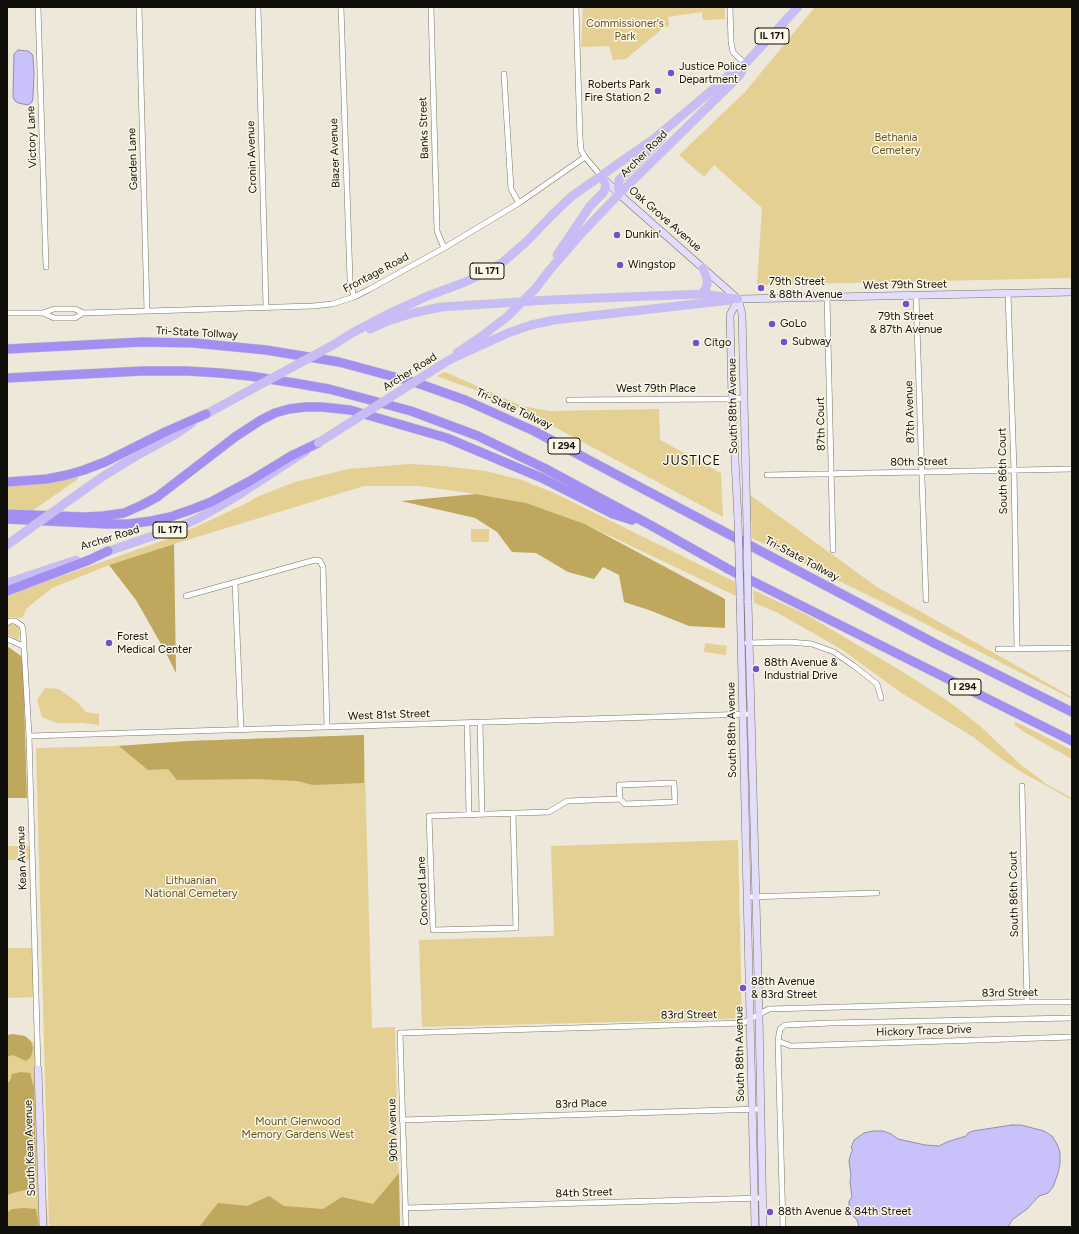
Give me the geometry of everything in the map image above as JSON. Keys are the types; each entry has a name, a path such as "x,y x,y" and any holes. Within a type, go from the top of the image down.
{"highway":[{"name":"Tri-State Tollway","path":"7,350 142,342 194,343 266,350 339,362 424,385 465,400 541,434 936,644 1072,712"},
{"name":"I 294","path":"7,378 142,371 187,371 250,376 329,389 411,411 478,436 544,468 730,570 1072,740"},
{"path":"7,514 84,517 124,513 157,497 235,437 261,420 275,413 289,409 322,406 350,410 447,438 542,478 614,514 652,526"},
{"path":"7,482 46,479 84,470 105,462 165,432 206,414"},
{"path":"7,519 114,524 151,521 170,517 211,502 250,481 291,456 318,443"},
{"path":"7,591 108,552"}],"main road":[{"name":"Archer Road","path":"353,335 404,306 463,283 503,262 526,242 572,196 644,146 681,117 734,70 745,64 798,7"},
{"name":"Archer Road","path":"7,583 87,557 108,552 179,527 199,518 278,470 448,360 508,316 536,288 574,241 740,75 745,64"},
{"path":"620,194 618,186 619,180 681,117"},
{"path":"548,272 557,254 590,206 603,193 606,187 601,176"},
{"path":"702,294 707,284 707,278 703,268"},
{"path":"7,545 102,477 176,434 206,414 333,345 388,321 434,308 550,300 702,294 712,294 738,299"},
{"path":"448,360 508,333 531,325 554,320 699,305 738,299"}],"street":[{"name":"Victory Lane","path":"38,7 46,267"},
{"name":"Garden Lane","path":"139,7 147,312"},
{"name":"Cronin Avenue","path":"258,7 266,307"},
{"name":"Blazer Avenue","path":"341,7 350,280 354,297"},
{"name":"Banks Street","path":"431,7 437,231 444,248"},
{"name":"Oak Grove Avenue","path":"576,7 581,150 601,176 738,299"},
{"path":"730,7 731,42 733,52 745,64"},
{"path":"504,74 511,189 519,203"},
{"name":"Frontage Road","path":"83,312 147,312 332,304 354,297 444,248 519,203 585,157"},
{"name":"West 79th Street","path":"738,299 1072,292"},
{"name":"South 86th Court","path":"1008,293 1014,470 1017,648"},
{"name":"87th Avenue","path":"916,295 926,600"},
{"name":"87th Court","path":"828,297 833,550"},
{"name":"South 88th Avenue","path":"738,299 742,314 763,1227"},
{"name":"South 88th Avenue","path":"738,299 730,315 732,398 738,520 755,1227"},
{"path":"7,313 43,313 54,309 75,309 83,312"},
{"path":"43,313 54,318 75,318 83,312"},
{"name":"West 79th Place","path":"569,400 744,398"},
{"name":"80th Street","path":"767,475 1072,469"},
{"path":"186,596 315,560 320,561 323,567 327,727"},
{"path":"235,583 241,730"},
{"name":"Kean Avenue","path":"7,623 10,621 15,621 22,626 23,630 29,736 38,1069"},
{"path":"7,639 23,646"},
{"path":"741,644 790,642 812,644 834,652 877,684 882,698"},
{"path":"998,649 1072,648"},
{"name":"West 81st Street","path":"29,736 751,714"},
{"path":"480,722 482,814"},
{"path":"467,723 469,814"},
{"name":"Concord Lane","path":"513,813 516,928 433,930 429,816 469,814 549,812 567,801 620,799 625,804 675,802 674,783 619,784 620,799"},
{"name":"South 86th Court","path":"1022,786 1026,1002"},
{"path":"747,897 877,893"},
{"name":"83rd Street","path":"400,1033 733,1024 743,1023 769,1009 1072,1002"},
{"path":"783,1227 778,1042 780,1029 785,1025 1072,1018"},
{"name":"90th Avenue","path":"400,1033 406,1227"},
{"name":"Hickory Trace Drive","path":"778,1042 791,1046 1072,1037"},
{"name":"South Kean Avenue","path":"38,1069 43,1227"},
{"name":"83rd Place","path":"402,1120 761,1109"},
{"name":"84th Street","path":"405,1208 763,1198"}],"green space":[{"name":"Commissioner's Park","path":"583,7 725,7 725,19 704,20 702,18 702,12 668,17 668,27 661,27 661,30 626,59 613,60 609,46 581,47"},
{"name":"Bethania Cemetery","path":"815,7 1072,7 1072,278 757,285 762,208 714,165 704,177 679,155 745,92"},
{"path":"445,372 522,406 550,411 659,409 660,440 721,473 723,517 532,415 478,391 436,376"},
{"path":"409,464 486,471 522,480 554,493 735,582 736,596 585,524 526,503 419,486 364,486 109,565 52,588 27,608 22,618 7,618 7,595 176,536 259,496 295,482 348,469"},
{"path":"77,476 78,479 32,511 7,510 7,486"},
{"path":"750,495 877,587 1072,697 1072,699 904,613 752,538"},
{"path":"471,529 489,529 489,542 471,542"},
{"path":"753,590 807,615 903,672 948,701 979,725 1021,765 1046,784 1072,798 1072,800 1023,773 1003,760 973,737 900,692 841,649 776,612 754,603"},
{"path":"15,624 18,626 20,633 18,641 7,634 7,625"},
{"path":"705,643 727,646 726,655 704,652"},
{"path":"45,688 59,689 77,702 86,712 99,714 99,725 57,723 42,717 37,700"},
{"path":"1016,722 1072,750 1072,759 1026,733 1014,725"},
{"path":"364,735 372,1028 395,1027 400,1227 49,1227 36,748"},
{"path":"738,840 742,1018 422,1027 419,940 554,936 551,846"},
{"path":"7,846 31,846 31,859 7,860"},
{"path":"7,948 34,948 36,997 7,998"},
{"path":"37,1039 48,1227 7,1227 7,1044 37,1042"}],"shaded area":[{"path":"18,50 28,51 33,57 33,98 32,102 28,105 18,103 13,97 14,54"},
{"path":"476,494 526,503 585,524 725,599 725,628 689,626 624,602 619,575 603,567 594,579 568,572 536,553 512,552 497,532 475,518 401,501"},
{"path":"174,544 176,673 136,600 109,565"},
{"path":"7,646 21,656 23,663 27,798 8,798 7,796"},
{"path":"364,735 364,783 313,785 297,781 258,779 177,780 168,769 148,770 119,746 189,741"},
{"path":"13,1034 25,1036 31,1041 33,1048 31,1057 26,1061 13,1055 7,1057 7,1035"},
{"path":"21,1072 30,1073 34,1088 36,1178 34,1185 29,1189 9,1194 7,1197 7,1083 10,1081 12,1074"},
{"path":"1021,1125 1044,1131 1052,1136 1060,1152 1060,1164 1053,1187 1048,1193 1039,1196 1027,1209 1012,1220 1008,1227 859,1227 857,1220 852,1215 849,1205 849,1201 852,1197 849,1161 853,1150 851,1148 854,1140 864,1133 883,1131 898,1139 925,1145 939,1146 966,1136 968,1133 973,1131"},
{"path":"399,1173 400,1227 199,1227 218,1203 247,1206 269,1196 284,1206 323,1209 342,1197 373,1204"},
{"path":"12,1209 36,1209 39,1227 7,1227 7,1213"}],"place":[{"name":"Justice Police Department","path":"671,73"},
{"name":"Roberts Park Fire Station 2","path":"658,91"},
{"name":"Dunkin'","path":"617,235"},
{"name":"Wingstop","path":"620,265"},
{"name":"79th Street & 88th Avenue","path":"761,288"},
{"name":"79th Street & 87th Avenue","path":"906,304"},
{"name":"GoLo","path":"772,324"},
{"name":"Subway","path":"784,342"},
{"name":"Citgo","path":"696,343"},
{"name":"Forest Medical Center","path":"109,643"},
{"name":"88th Avenue & Industrial Drive","path":"756,669"},
{"name":"88th Avenue & 83rd Street","path":"743,988"},
{"name":"88th Avenue & 84th Street","path":"770,1212"}],"district":[{"name":"JUSTICE","path":"692,461"}],"park label":[{"name":"Lithuanian National Cemetery","path":"191,887"},
{"name":"Mount Glenwood Memory Gardens West","path":"298,1128"}]}
